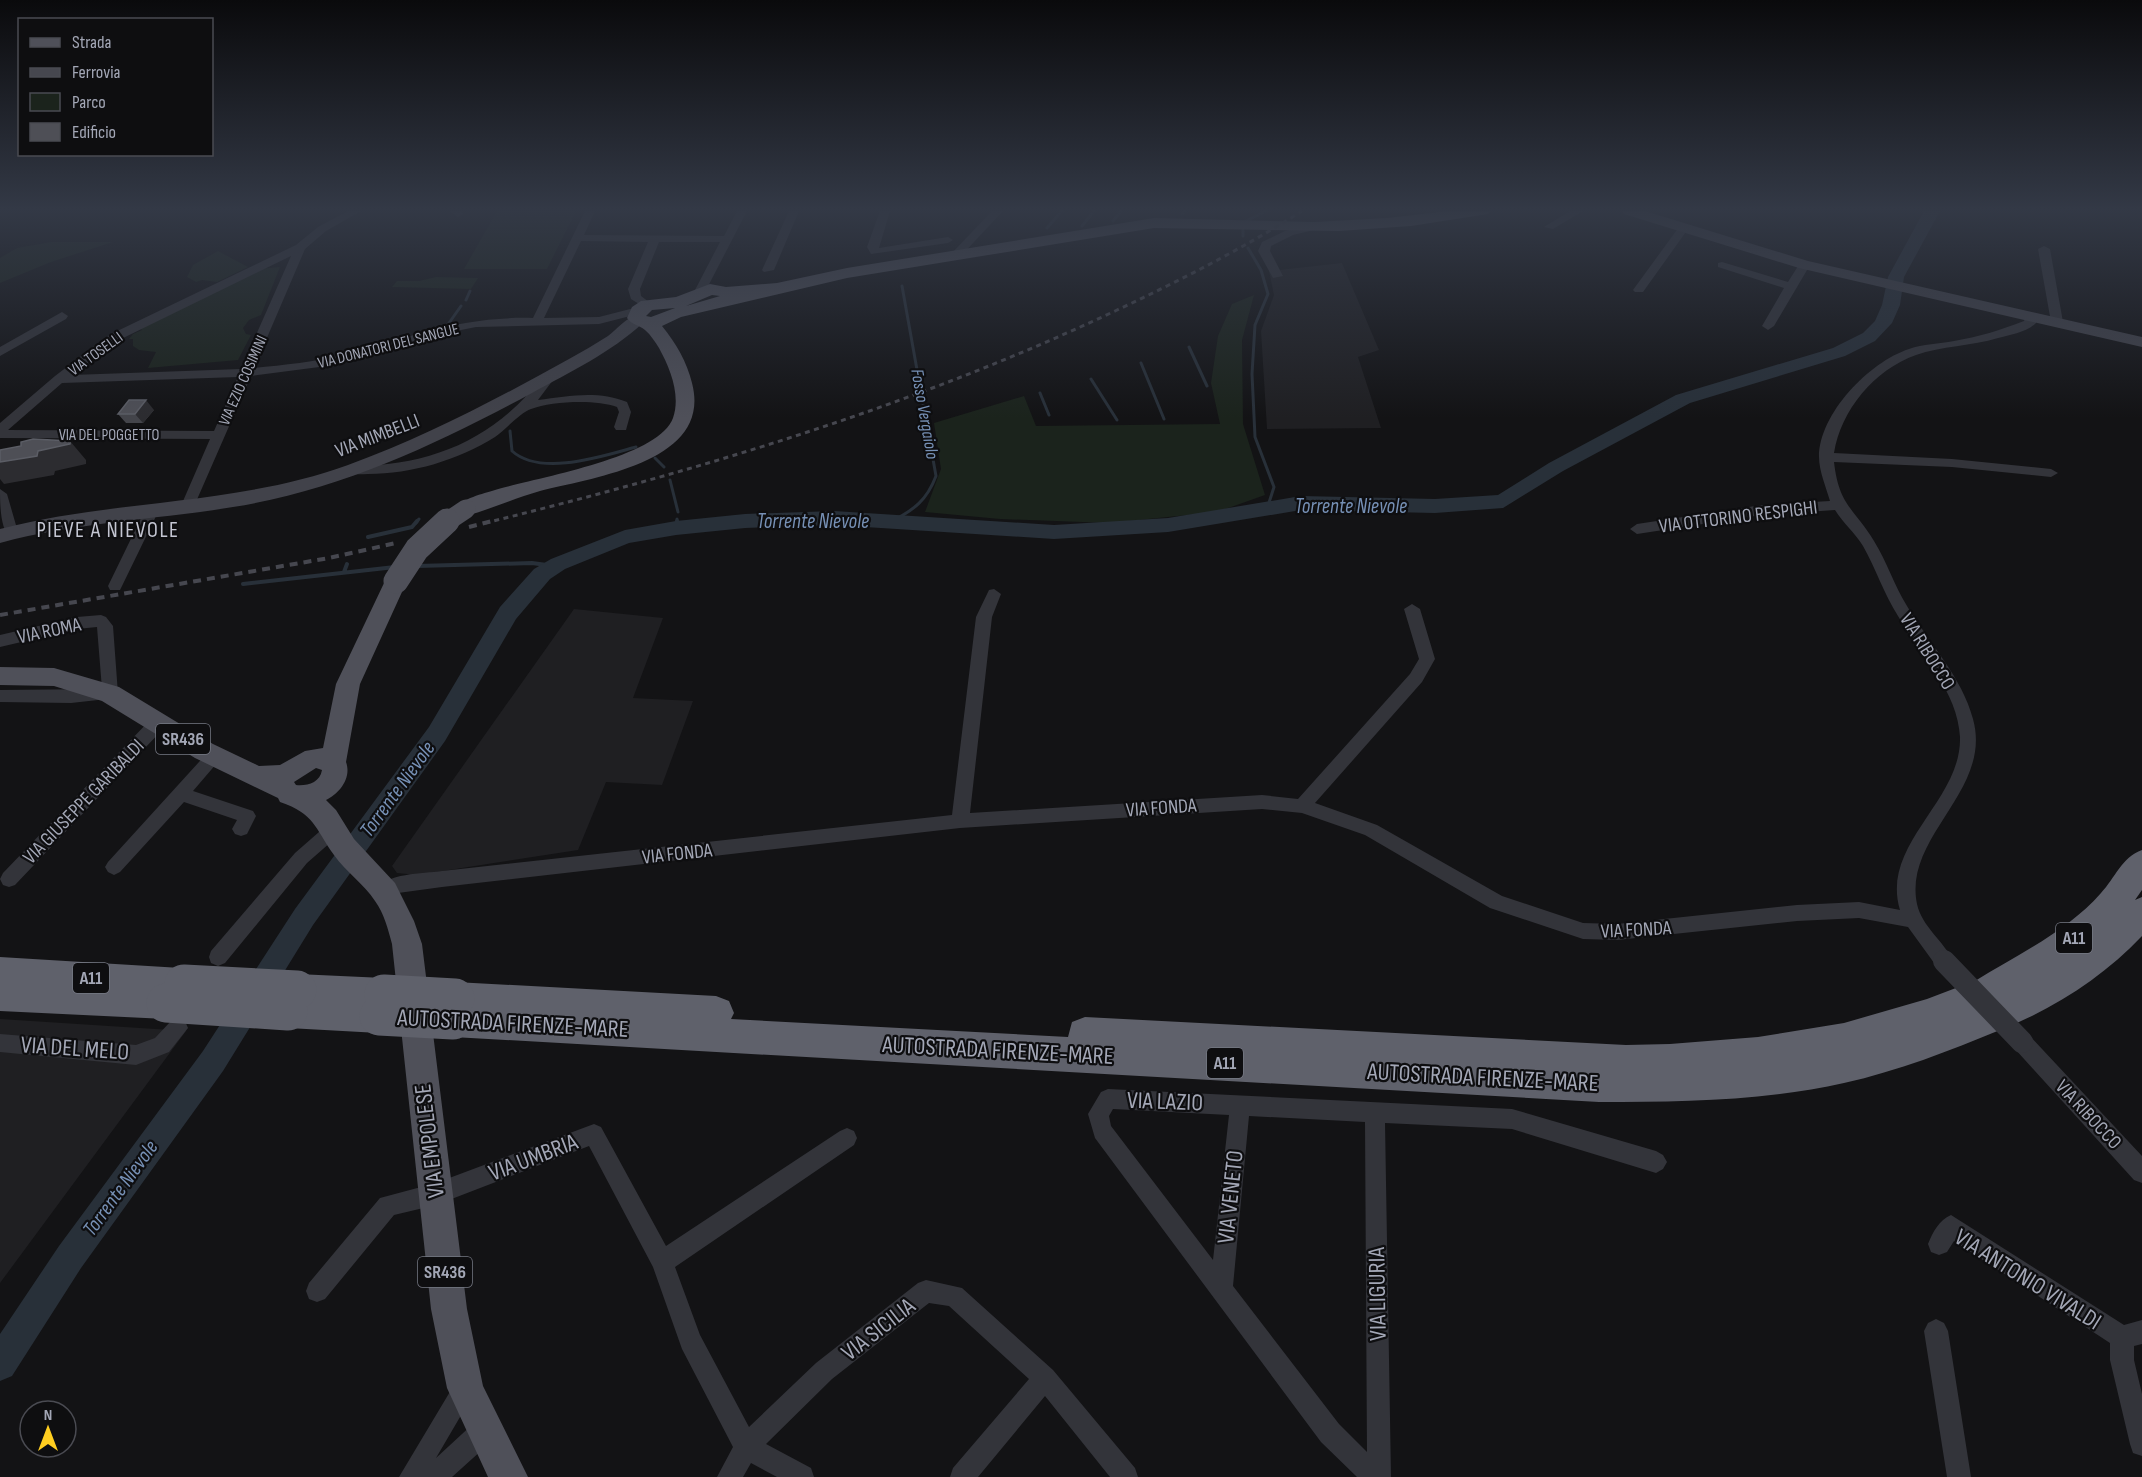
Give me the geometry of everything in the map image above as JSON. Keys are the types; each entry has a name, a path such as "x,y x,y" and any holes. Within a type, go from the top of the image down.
{"highway":[{"name":"AUTOSTRADA FIRENZE-MARE","path":"0,995 175,1005 293,1000 1545,1081 1684,1085 1795,1076 1872,1060 1942,1038 2069,942 2112,905 2142,864"},
{"name":"AUTOSTRADA FIRENZE-MARE","path":"1987,1005 2067,976 2102,950 2142,912"},
{"path":"0,965 56,976"},
{"name":"AUTOSTRADA FIRENZE-MARE","path":"0,973 56,976 175,1005"}],"main road":[{"path":"647,316 717,289 783,288 818,280"},
{"path":"1868,280 2142,342"},
{"path":"647,316 717,305 717,289"},
{"path":"335,832 331,774 337,729 348,684 373,625 402,569 431,533 466,509 500,495 628,460 650,451 670,437 684,418 688,400 686,385 666,339 647,316"},
{"name":"VIA MIMBELLI","path":"5,534 57,522 187,508 268,494 354,470 457,426 600,348 626,337 647,316"},
{"name":"VIA ROMA","path":"0,676 54,677 110,694"},
{"name":"VIA EMPOLESE","path":"110,694 157,724 215,756 260,776 296,781 385,892 400,921 412,971 449,1309 465,1388 484,1431 509,1477"},
{"path":"331,774 315,794 296,781 337,729"},
{"name":"VIA EMPOLESE","path":"296,781 321,758 331,774"}],"street":[{"name":"VIA TOSELLI","path":"0,432 59,379 131,327 230,280"},
{"name":"VIA EZIO COSIMINI","path":"187,508 285,280"},
{"path":"537,321 557,280"},
{"path":"638,280 633,291 647,316"},
{"path":"717,289 719,280"},
{"path":"1639,290 1646,280"},
{"path":"1769,280 1792,287"},
{"path":"1768,326 1796,280"},
{"path":"2050,280 2057,322"},
{"path":"0,352 62,316"},
{"name":"VIA DONATORI DEL SANGUE","path":"59,379 244,372 329,361 473,324 608,321 647,316"},
{"name":"VIA RIBOCCO","path":"2030,317 2030,323 1999,336 1910,353 1868,379 1851,396 1835,420 1826,457 1829,480 1839,505 1868,542 1902,611 1953,689 1968,735 1960,782 1928,830 1908,873 1905,895 1912,920 1923,938 2142,1172"},
{"path":"354,470 380,470 420,464 461,449 529,405 550,376"},
{"path":"529,405 595,398 614,401 622,405 625,412 621,427"},
{"name":"VIA DEL POGGETTO","path":"0,432 218,435"},
{"path":"1826,457 1952,463 2051,473"},
{"path":"0,494 5,534"},
{"name":"VIA OTTORINO RESPIGHI","path":"1637,529 1762,510 1839,505"},
{"path":"115,586 151,512"},
{"path":"960,820 984,617 994,594"},
{"path":"1302,806 1416,678 1427,659 1412,609"},
{"name":"VIA ROMA","path":"0,641 97,620 105,626 110,694"},
{"path":"0,696 71,697 110,694"},
{"name":"VIA GIUSEPPE GARIBALDI","path":"9,879 157,724"},
{"path":"114,867 215,756"},
{"path":"180,794 247,816 241,829"},
{"name":"VIA FONDA","path":"385,892 394,886 442,879 960,820 1262,802 1302,806 1371,831 1496,902 1583,931 1617,932 1797,913 1848,911 1912,920"},
{"path":"218,957 300,858 335,832"},
{"name":"VIA DEL MELO","path":"0,1043 136,1054 162,1045 175,1005"},
{"name":"VIA LAZIO","path":"1377,1477 1330,1432 1102,1131 1098,1114 1108,1099 1512,1119 1656,1162"},
{"name":"VIA VENETO","path":"1221,1290 1240,1104"},
{"name":"VIA LIGURIA","path":"1375,1112 1377,1477"},
{"name":"VIA UMBRIA","path":"436,1194 594,1134 662,1262 690,1341 746,1447"},
{"path":"662,1262 847,1138"},
{"path":"317,1291 388,1206 436,1194"},
{"name":"VIA ANTONIO VIVALDI","path":"1939,1244 1952,1226 2132,1335"},
{"name":"VIA SICILIA","path":"729,1477 746,1447 825,1371 926,1291 954,1296 1045,1378 1126,1477"},
{"path":"1936,1331 1959,1477"},
{"path":"2132,1335 2122,1360 2142,1444"},
{"path":"962,1477 1045,1378"},
{"path":"411,1477 465,1388"},
{"path":"434,1477 484,1431"},
{"path":"746,1447 802,1477"}],"shaded area":[{"path":"1271,280 1349,280 1379,350 1358,357 1381,428 1267,429 1261,331 1274,295"},
{"path":"574,609 663,618 633,698 693,701 662,785 606,782 578,850 417,875 397,873 392,866"},
{"path":"0,1019 186,1031 0,1283"}],"green space":[{"path":"192,280 221,280 217,282 202,280 196,282"},
{"path":"234,280 275,280 261,315 249,320 243,328 246,334 251,335 238,360 148,368 156,352 139,350 133,346 133,339 129,339 133,334 142,330 138,326"},
{"path":"477,280 471,289 392,287 397,281"},
{"path":"1254,295 1242,340 1243,424 1265,495 1217,512 1109,523 1000,519 925,512 941,469 934,423 1024,396 1036,426 1220,424 1211,383 1218,336 1232,304"}],"building":[{"path":"129,400 146,400 135,414 118,414"},
{"path":"33,439 70,441 70,444 38,451 37,456 0,462 0,450 21,446 21,442"}],"waterway":[{"path":"1264,280 1268,294 1255,325 1252,374 1255,437 1274,487 1267,509"},
{"name":"Torrente Nievole","path":"0,1364 70,1257 213,1061 304,917 437,734 508,613 542,574 558,564 625,537 676,528 745,521 834,518 1054,532 1168,525 1301,503 1435,506 1503,501 1556,467 1683,399 1839,352 1869,337 1883,323 1891,305 1895,280"},
{"name":"Fosso Vergaiolo","path":"892,521 907,513 924,498 936,476 902,286"},
{"path":"466,300 470,291"},
{"path":"449,323 461,306"},
{"path":"1189,347 1207,386"},
{"path":"1141,363 1164,419"},
{"path":"1091,379 1117,420"},
{"path":"1040,393 1049,415"},
{"path":"510,431 512,451 524,459 539,463 572,462 636,447"},
{"path":"655,458 664,467"},
{"path":"670,480 678,512"},
{"path":"416,523 419,519"},
{"path":"368,537 412,527 417,521"},
{"name":"Torrente Nievole","path":"676,528 677,521"},
{"path":"417,566 532,563 554,566"},
{"path":"344,572 347,564"},
{"path":"243,584 395,567"}],"railway":[{"path":"485,523 726,458 884,406 1039,345 1178,280"},
{"path":"469,527 492,521"},
{"path":"0,615 329,558 396,543"}],"district":[{"name":"PIEVE A NIEVOLE","path":"108,529"}]}
